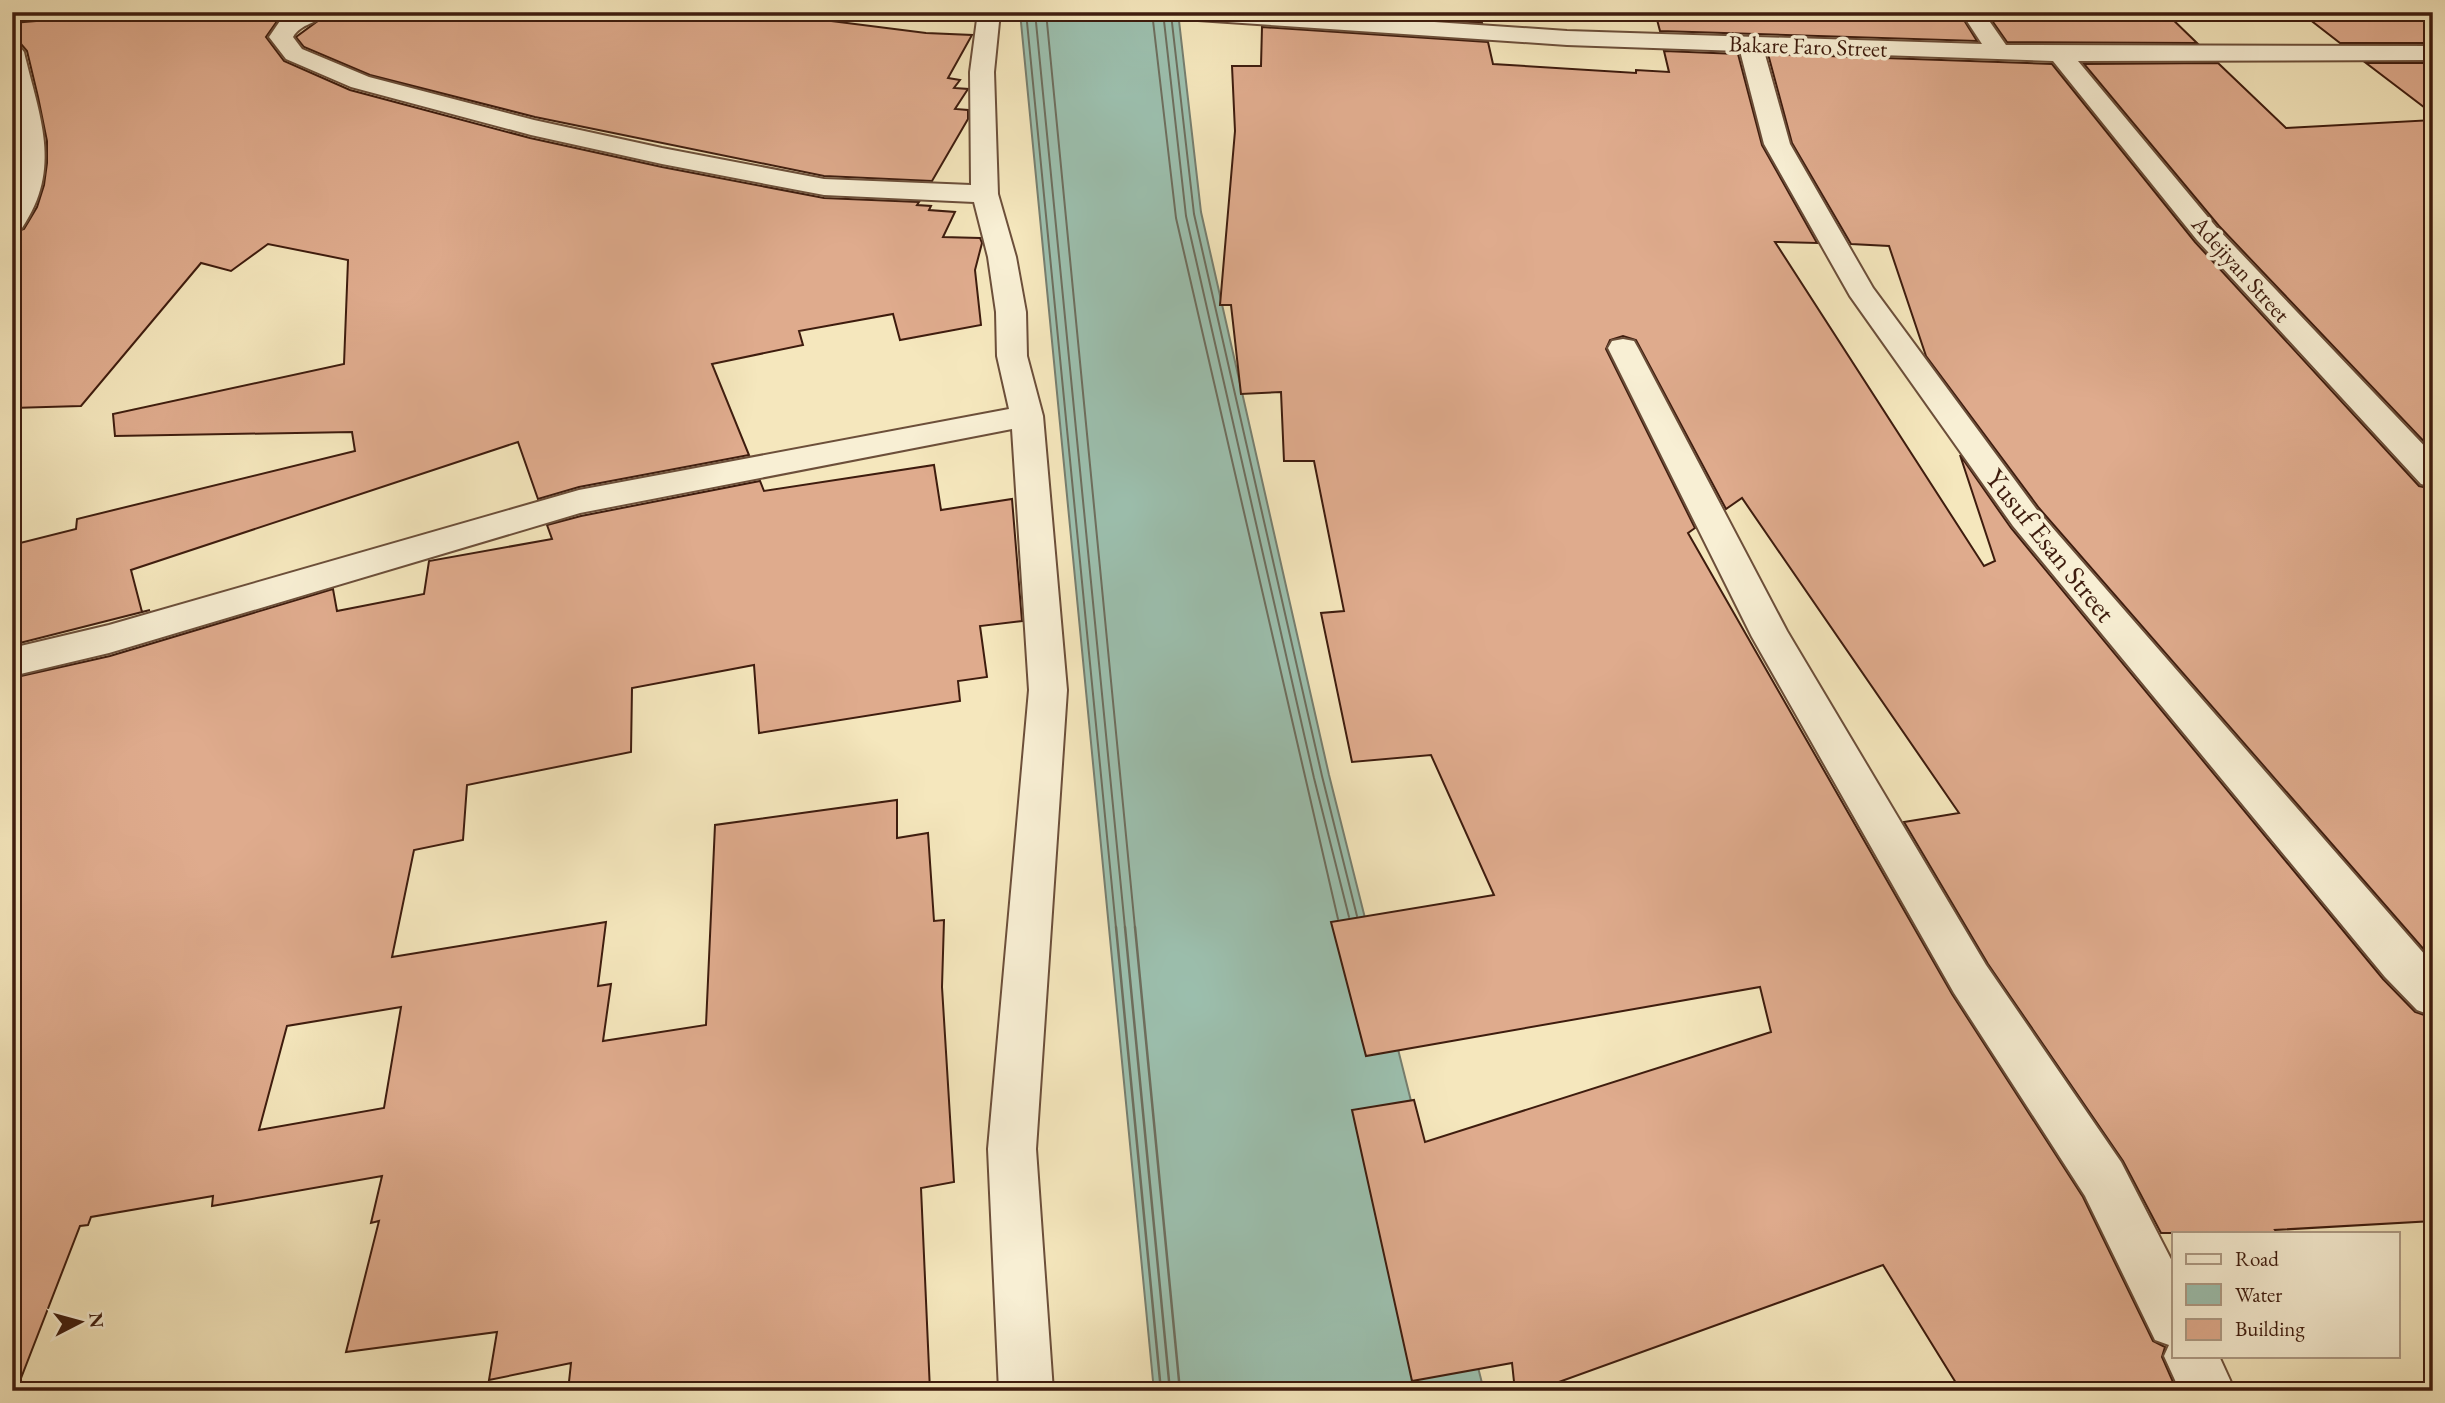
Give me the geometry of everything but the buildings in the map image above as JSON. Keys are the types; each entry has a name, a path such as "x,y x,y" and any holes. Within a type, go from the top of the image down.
{"street":[{"path":"316,12 290,23 281,37 294,54 360,82 531,127 824,187 985,194"},
{"path":"989,12 982,72 985,194 1002,257 1011,313 1012,356 1027,415 1048,690 1012,1149 1026,1391"},
{"name":"Bakare Faro Street","path":"1183,12 1567,38 2060,54 2433,53"},
{"path":"1972,12 1999,52"},
{"name":"Yusuf Esan Street","path":"1750,43 1777,144 1860,290 2025,518 2401,963 2433,995"},
{"path":"12,53 33,150 31,175 23,210 12,222"},
{"name":"Adejiyan Street","path":"2060,54 2207,234 2433,476"},
{"path":"1623,348 1772,637 1970,979 2103,1179 2172,1317"},
{"path":"12,662 110,639 579,502 1027,415"},
{"path":"2192,1358 2208,1391"}],"water":[{"path":"1020,12 1178,12 1201,212 1329,775 1484,1391 1154,1391"}]}
